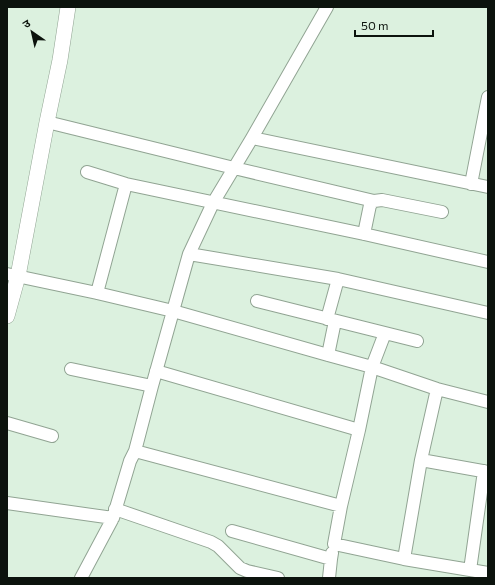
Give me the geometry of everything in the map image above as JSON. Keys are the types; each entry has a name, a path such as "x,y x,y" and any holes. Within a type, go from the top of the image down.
{"street":[{"path":"7,316 13,275 60,60 68,7"},
{"path":"81,578 114,513 130,461 135,451 172,311 189,254 213,203 327,7"},
{"path":"471,184 488,97"},
{"path":"47,122 234,168 374,200 382,200 442,212"},
{"path":"252,138 488,187"},
{"path":"87,172 126,184 364,234 488,262"},
{"path":"97,293 126,184"},
{"path":"364,234 370,205 374,200"},
{"path":"189,254 338,279 488,313"},
{"path":"13,275 172,311 372,367 437,389 488,402"},
{"path":"328,355 331,320 338,279"},
{"path":"257,301 417,341"},
{"path":"329,578 334,544 372,367 385,333"},
{"path":"71,369 152,386"},
{"path":"156,371 359,430"},
{"path":"404,559 421,460 437,389"},
{"path":"7,423 52,436"},
{"path":"135,451 342,506"},
{"path":"421,460 486,472 470,570"},
{"path":"7,503 114,513 211,542 218,546 240,568 246,571 278,578"},
{"path":"232,531 331,559"},
{"path":"334,544 404,559 488,573"}]}
